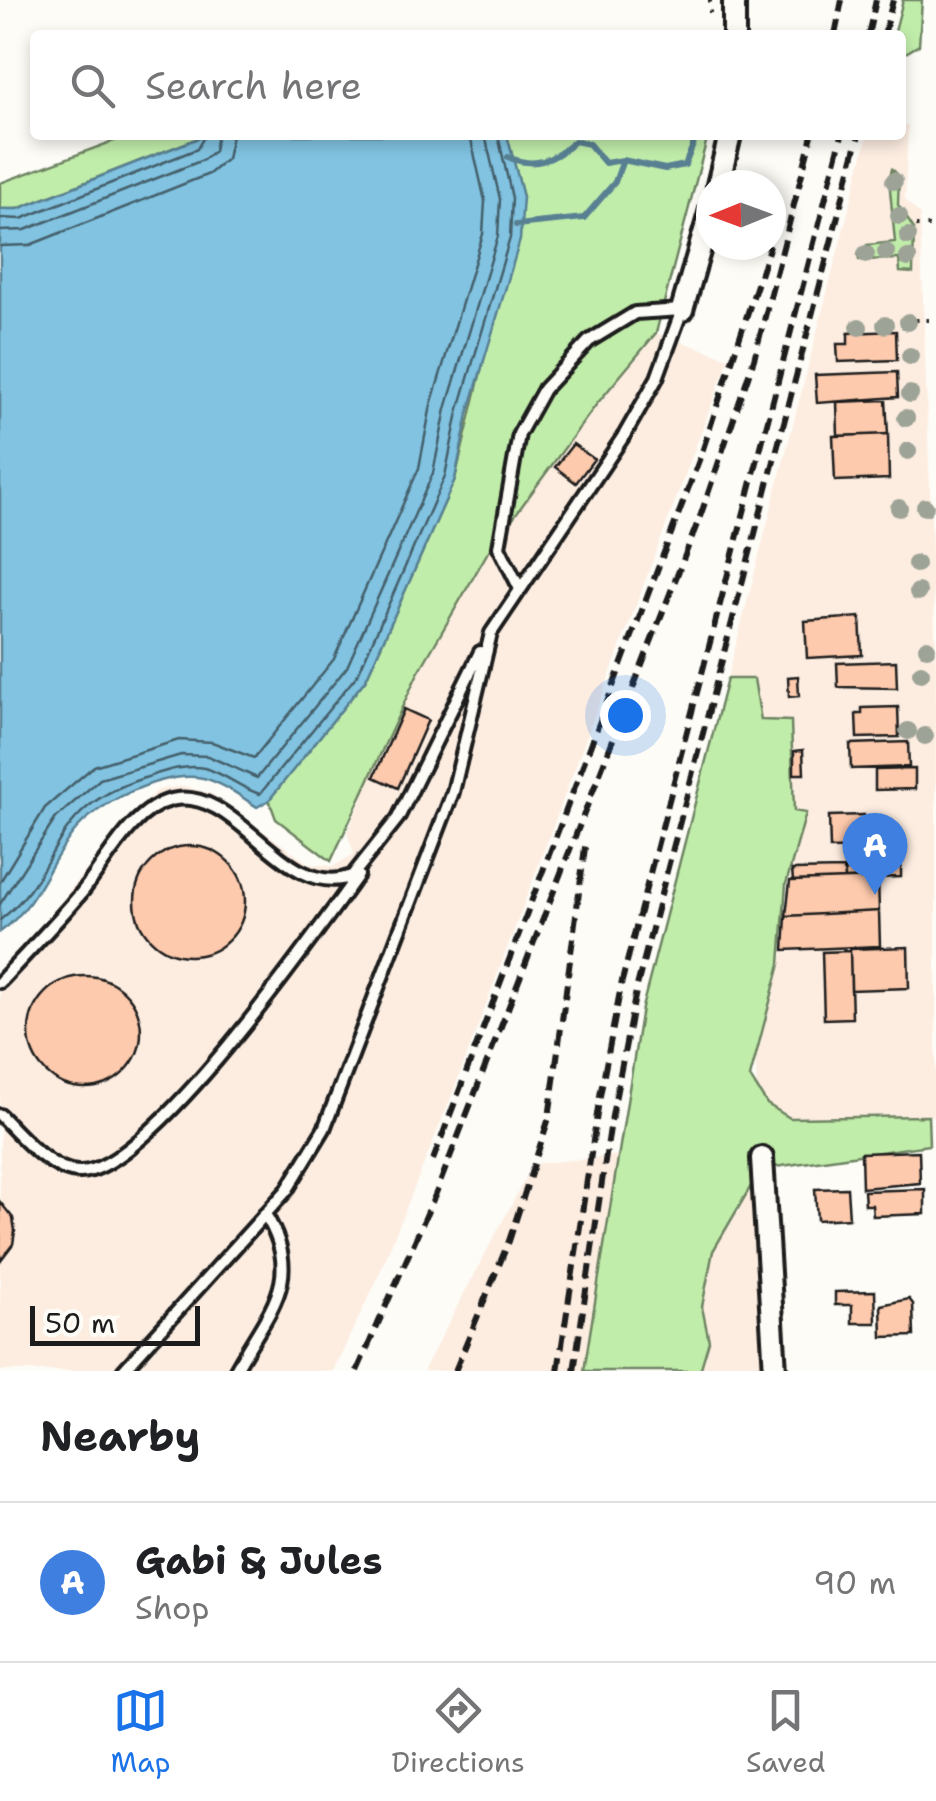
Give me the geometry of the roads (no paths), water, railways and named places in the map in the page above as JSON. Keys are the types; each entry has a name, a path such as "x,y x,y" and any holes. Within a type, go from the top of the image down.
{"street":[{"path":"734,0 734,30"},
{"path":"722,170 729,140"},
{"path":"682,310 696,260"},
{"path":"762,1158 775,1371"}],"lane":[{"path":"0,1116 59,1167 78,1173 99,1169 122,1156 159,1124 249,1019 398,818 491,633 625,434 657,378 682,310 635,313 589,342 544,389 520,434 499,547 519,587"},
{"path":"123,1371 265,1214 312,1154 454,792 491,633"},
{"path":"0,982 80,895 149,810 173,799 211,806 316,879 340,880 362,869"},
{"path":"235,1371 286,1275 284,1255 265,1214"}],"water":[{"path":"193,140 508,140 523,197 520,240 468,414 455,479 366,679 269,800 257,807 217,783 187,777 150,784 97,811 72,834 23,910 0,932 0,209 18,209"}],"waterway":[{"path":"516,225 584,218 615,182 623,160 665,169 685,165 695,140"},
{"path":"508,157 544,161 575,141 589,144 605,163 623,160"}],"railway":[{"path":"836,30 842,0"},
{"path":"869,30 876,0"},
{"path":"885,30 893,0"},
{"path":"357,1371 436,1193 701,514 754,359 811,140"},
{"path":"558,1371 599,1101 622,981 841,140"},
{"path":"574,1371 611,1121 637,986 858,140"},
{"path":"433,1160 701,455 765,260"},
{"path":"455,1371 509,1241 549,1118 586,840"}],"place":[{"name":"Gabi & Jules","path":"875,895"}]}
